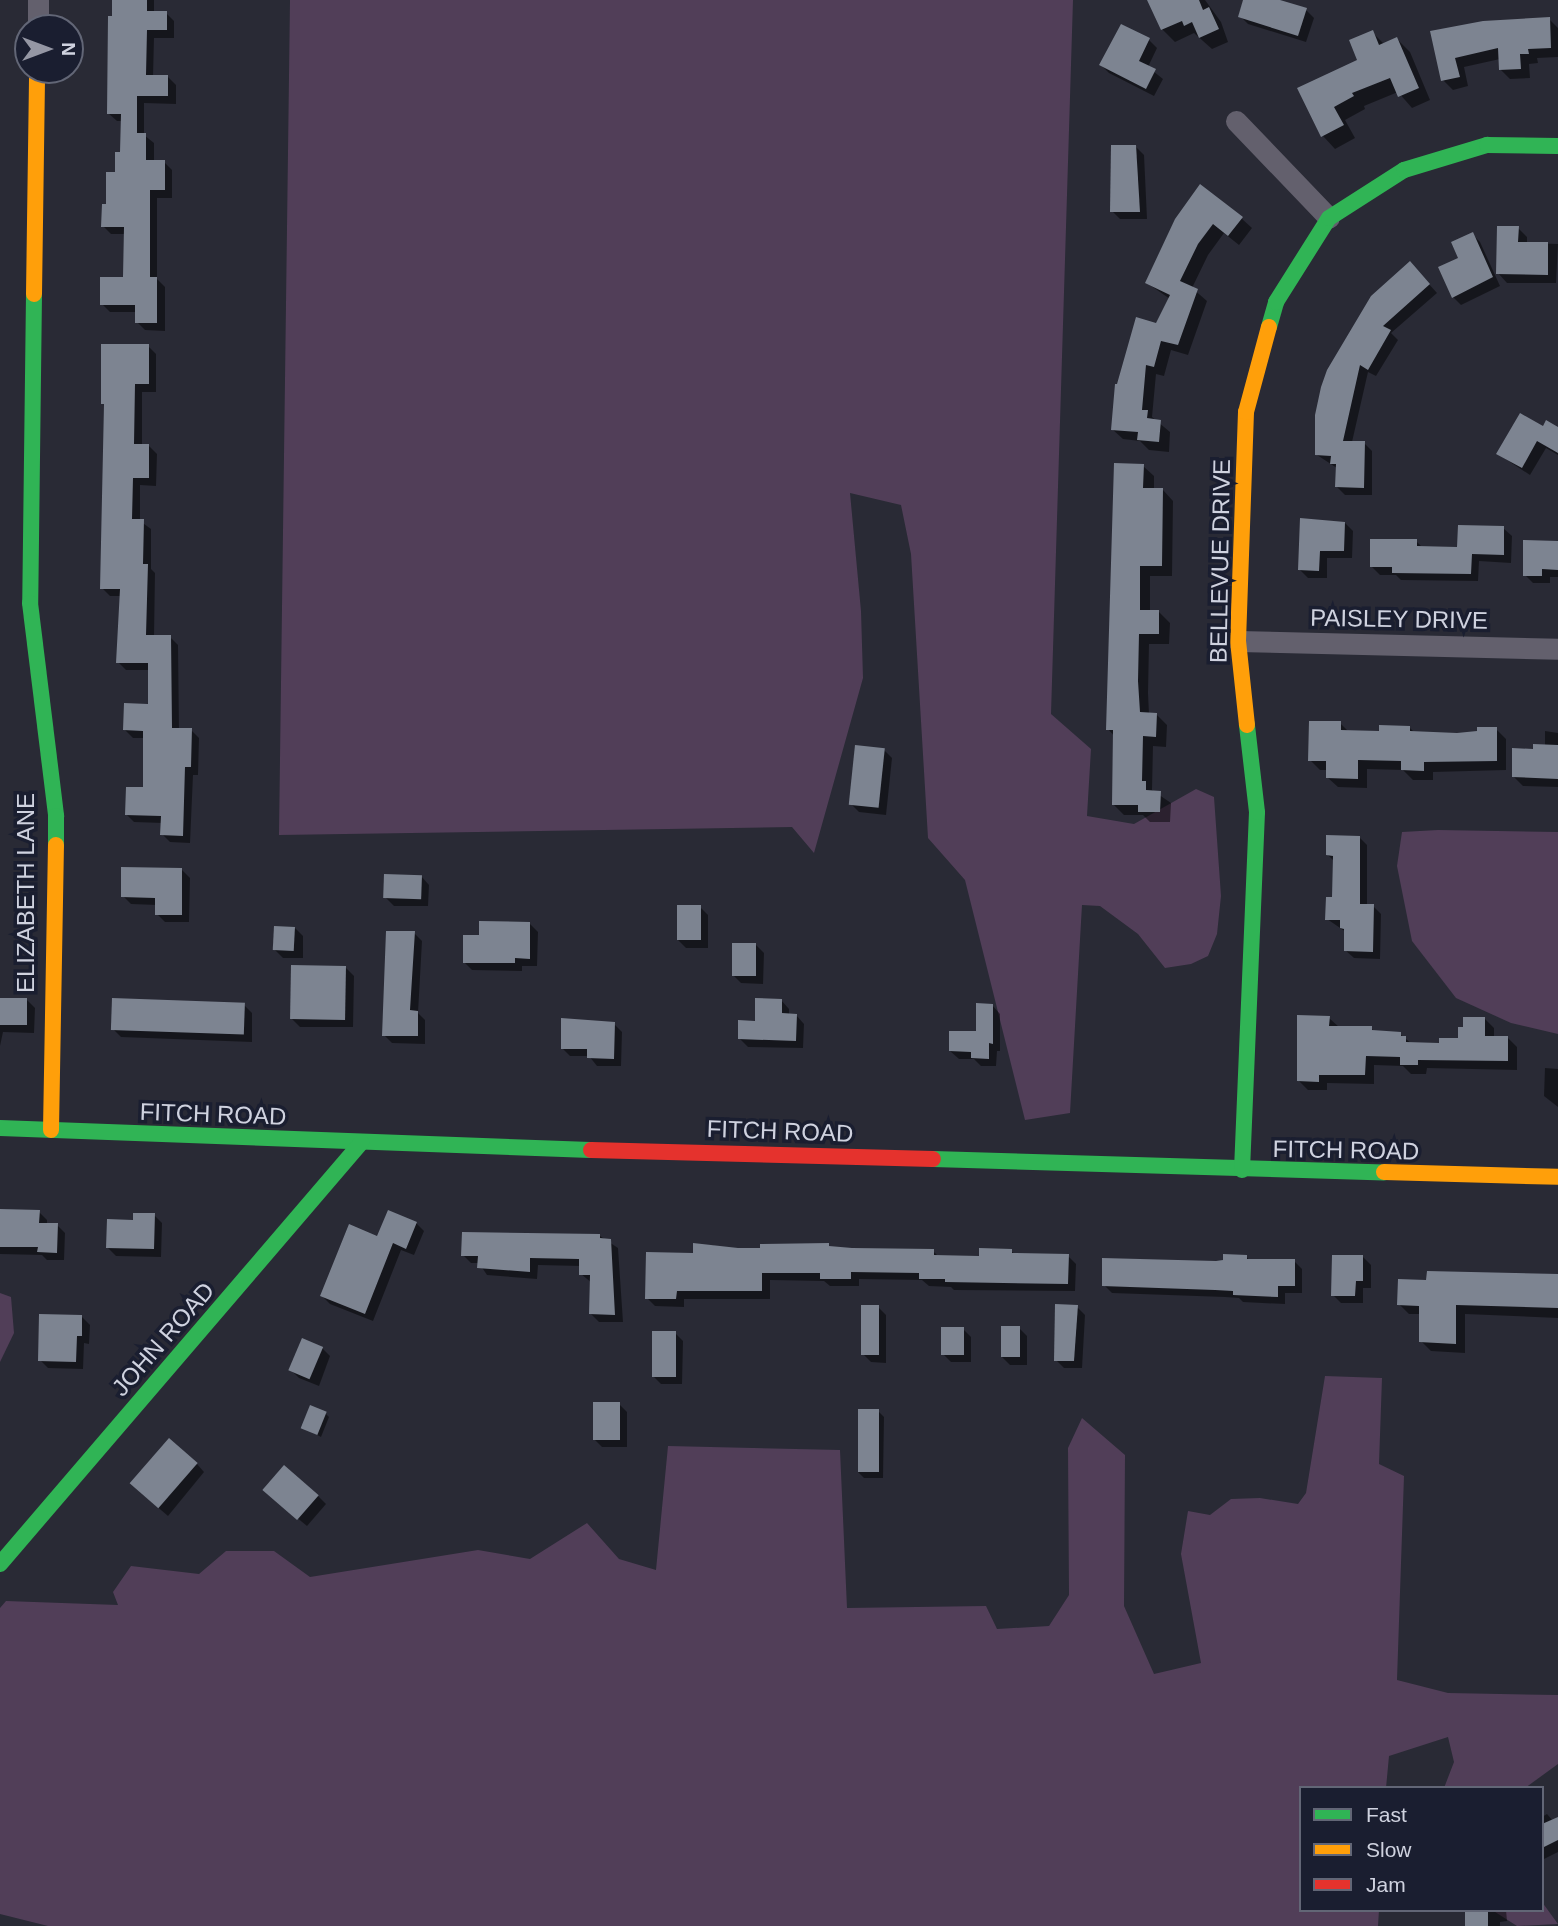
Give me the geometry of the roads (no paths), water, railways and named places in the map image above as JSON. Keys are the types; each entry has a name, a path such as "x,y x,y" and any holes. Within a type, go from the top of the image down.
{"street":[{"name":"ELIZABETH LANE","path":"37,84 30,603 56,816 51,1130"},
{"path":"1236,121 1329,218"},
{"name":"BELLEVUE DRIVE","path":"1242,1170 1257,813 1238,641 1246,412 1276,302 1329,218 1404,170 1488,145 1558,146"},
{"name":"PAISLEY DRIVE","path":"1238,641 1558,649"},
{"name":"FITCH ROAD","path":"0,1128 361,1143 1558,1177"},
{"name":"JOHN ROAD","path":"0,1564 361,1143"}]}
